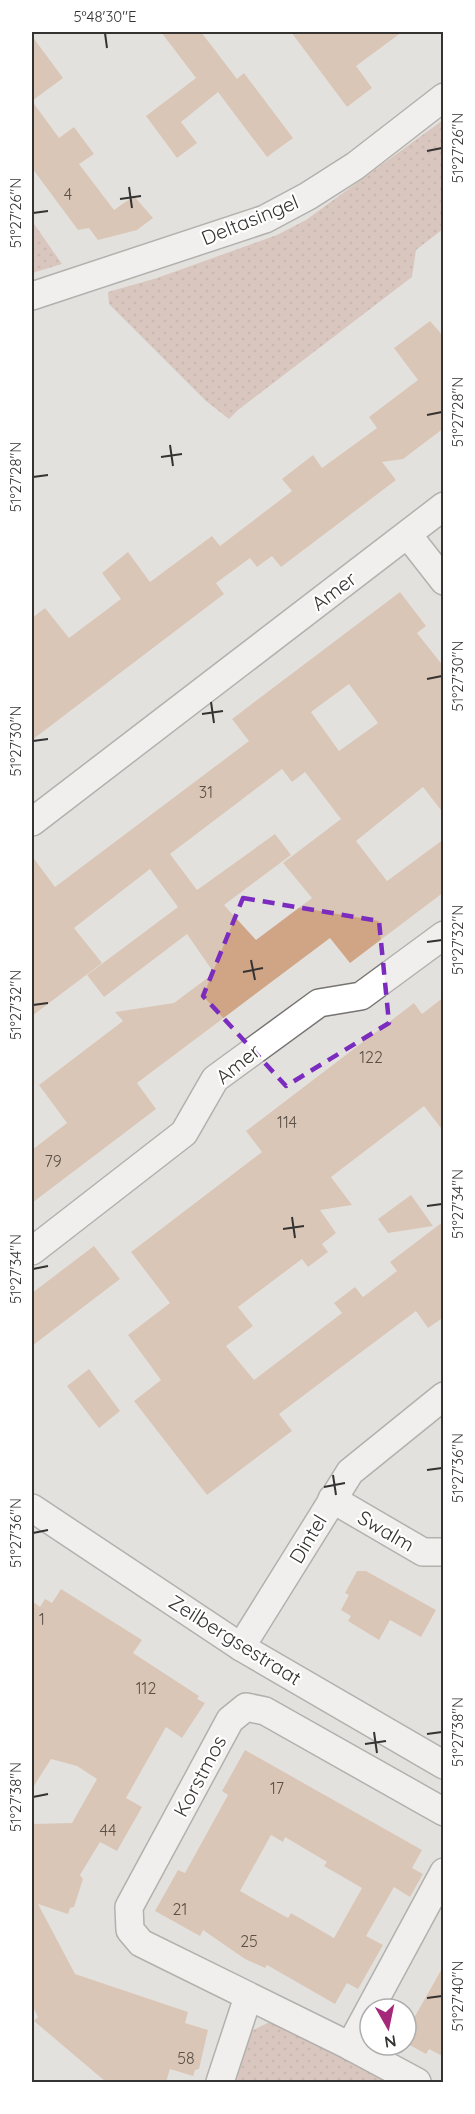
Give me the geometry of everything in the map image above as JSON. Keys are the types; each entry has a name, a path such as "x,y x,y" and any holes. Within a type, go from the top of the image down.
{"street":[{"name":"Deltasingel","path":"32,296 265,219 308,196 355,166 444,97"},
{"name":"Amer","path":"32,822 444,506"},
{"path":"408,535 444,581"},
{"name":"Amer","path":"32,1251 87,1206 184,1133 215,1079 320,1003 362,996 444,935"},
{"name":"Dintel","path":"241,1647 350,1472 444,1396"},
{"name":"Swalm","path":"332,1499 423,1552 444,1552"},
{"name":"Zeilbergsestraat","path":"32,1508 241,1647 444,1765"},
{"name":"Korstmos","path":"417,2082 350,2046 141,1943 130,1930 129,1907 230,1720 246,1707 265,1710 444,1812"},
{"path":"350,2046 444,1872"},
{"path":"220,2082 248,1997"}],"highlighted area":[{"path":"243,898 379,921 389,1023 286,1086 203,996"}],"shaded area":[{"path":"443,120 443,229 416,250 412,277 229,419 206,401 109,304 108,292 157,278 277,235 306,220"},
{"path":"32,221 62,264 32,273"},
{"path":"276,2019 390,2082 236,2082 251,2031"}],"building":[{"path":"161,32 201,32 237,79 244,73 293,138 267,157 218,92 181,122 197,143 177,158 146,116 196,78"},
{"path":"291,32 402,32 356,66 372,88 347,107"},
{"path":"32,36 63,78 32,101"},
{"path":"32,101 59,138 74,127 94,154 79,164 114,210 134,196 153,218 137,230 98,240 89,228 78,230 32,168"},
{"path":"430,321 444,337 444,428 403,459 382,462 396,480 281,567 272,556 257,567 250,558 216,583 224,594 32,740 32,618 45,608 69,638 121,599 102,573 128,552 150,582 212,536 220,546 292,491 282,479 313,455 322,468 377,428 369,417 418,380 394,348"},
{"path":"400,592 426,626 417,633 444,667 444,814 423,787 356,841 387,881 444,839 444,892 350,963 330,938 137,1083 156,1109 32,1203 32,1150 67,1123 39,1085 123,1021 115,1012 174,1003 214,973 187,934 104,997 87,975 178,907 150,869 74,928 102,963 32,1016 32,856 55,887 249,741 232,719","holes":["349,684 378,723 339,751 311,712","282,769 292,782 305,772 341,819 283,863 312,898 256,940 224,905 291,855 275,834 197,890 170,854"]},
{"path":"444,997 444,1132 424,1106 331,1177 352,1205 320,1210 336,1233 322,1244 328,1252 308,1267 302,1259 238,1307 253,1326 226,1346 254,1380 342,1313 334,1303 355,1287 363,1297 397,1271 390,1262 444,1221 444,1317 428,1328 416,1311 368,1347 279,1414 292,1431 207,1495 134,1401 161,1380 128,1335 170,1303 131,1252 262,1152 246,1131 414,1003 422,1014"},
{"path":"411,1195 433,1226 388,1233 378,1219"},
{"path":"94,1246 120,1279 32,1346 32,1293"},
{"path":"89,1369 120,1411 99,1428 67,1386"},
{"path":"357,1571 366,1571 436,1610 421,1637 390,1620 379,1640 348,1621 351,1616 341,1610 349,1595 345,1593"},
{"path":"61,1589 142,1640 133,1653 199,1696 197,1699 205,1703 182,1738 166,1727 126,1798 142,1807 117,1851 100,1842 80,1875 83,1879 74,1907 70,1908 68,1914 38,1904 75,1974 188,2012 185,2023 208,2030 199,2069 195,2070 193,2076 170,2069 166,2082 106,2082 34,2021 38,2017 32,2005 32,1824 72,1823 97,1779 77,1766 51,1759 32,1789 32,1601 40,1607 45,1599 52,1603"},
{"path":"245,1750 422,1850 412,1868 423,1874 410,1897 394,1887 366,1936 383,1945 358,1989 347,1983 335,2004 267,1965 265,1968 245,1959 203,1930 200,1936 155,1911 178,1870 185,1873 228,1795 222,1791","holes":["271,1835 283,1842 285,1837 327,1862 324,1866 362,1888 334,1938 291,1913 288,1918 240,1891"]},
{"path":"444,1965 444,2057 429,2049 426,2054 418,2050 418,2011"}]}
